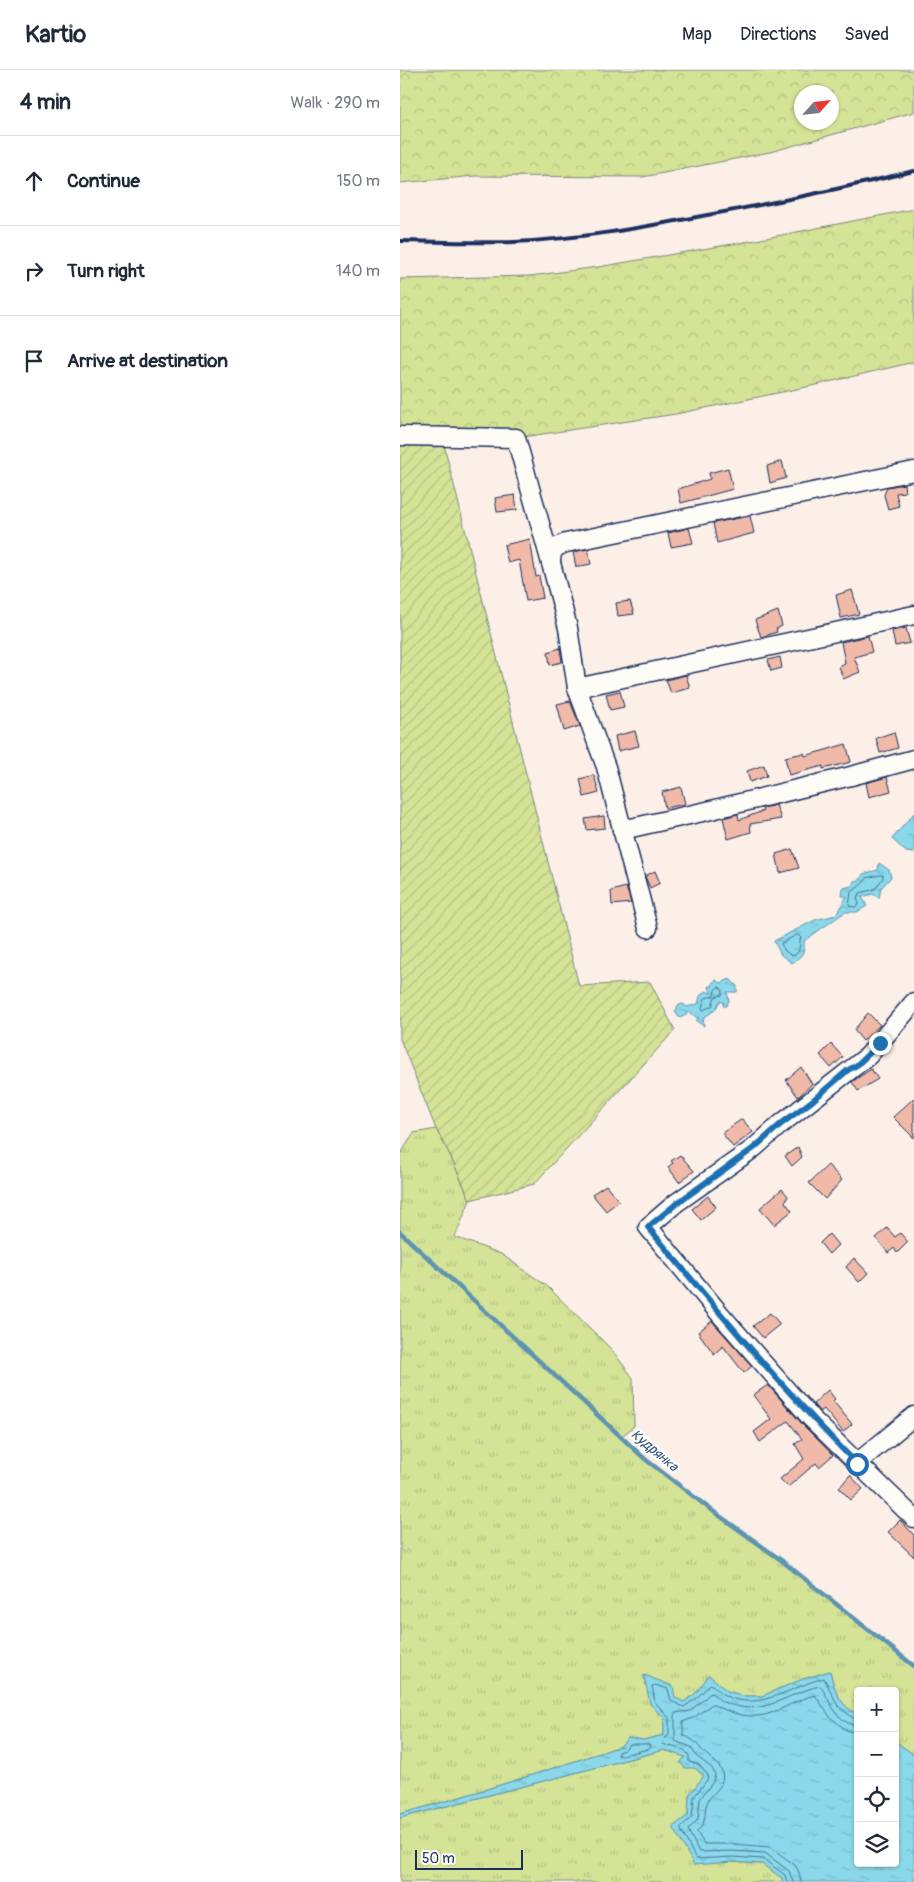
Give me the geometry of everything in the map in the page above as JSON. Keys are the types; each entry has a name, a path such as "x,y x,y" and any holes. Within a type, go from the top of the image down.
{"street":[{"path":"400,436 516,438 568,628 577,688 606,768 648,928"},
{"path":"551,563 551,553 556,546 566,543 914,470"},
{"path":"577,688 914,615"},
{"path":"622,830 851,776 914,759"},
{"path":"914,1002 868,1056 781,1124 754,1148 676,1204 648,1227 698,1288 811,1418 914,1518"},
{"path":"857,1464 914,1416"}],"green space":[{"path":"400,70 914,70 914,112 770,152 643,177 475,176 400,183"},
{"path":"914,209 914,362 816,385 676,414 516,438 400,436 400,279 530,276 598,267 756,240"},
{"path":"400,436 442,437 579,986 650,982 675,1030 534,1184 470,1200 436,1129 400,1039"},
{"path":"436,1129 470,1200 455,1237 501,1254 547,1286 611,1349 633,1378 634,1426 621,1437 679,1486 814,1585 914,1666 914,1755 899,1744 899,1687 854,1687 854,1712 839,1697 830,1671 803,1679 762,1696 744,1696 727,1691 709,1676 695,1694 684,1702 675,1698 650,1704 664,1718 664,1735 644,1740 628,1738 621,1746 484,1790 400,1814 400,1155 414,1133"},
{"path":"664,1750 682,1755 704,1776 689,1795 688,1815 732,1862 762,1864 782,1878 783,1882 400,1882 400,1818"}],"water":[{"path":"914,813 914,853 906,852 892,839"},
{"path":"879,863 889,870 891,877 881,888 879,898 873,894 862,897 867,906 857,912 845,912 804,941 802,954 792,963 781,955 774,941 815,920 836,915 847,896 842,896 843,888 852,886 854,881 860,880 863,874 878,870"},
{"path":"730,979 737,986 737,992 727,992 729,1001 726,1006 723,1006 724,1002 720,1001 715,1010 703,1018 704,1026 696,1021 699,1017 697,1018 690,1012 680,1018 675,1012 679,1005 683,1004 687,1007 698,1004 700,996 705,991 711,993 709,986 713,986 712,983 716,980 721,983"},
{"path":"830,1671 839,1697 854,1712 854,1867 899,1867 899,1744 914,1755 914,1882 783,1882 782,1878 762,1864 732,1862 694,1865 673,1827 688,1815 689,1795 704,1776 695,1768 685,1768 680,1763 685,1757 664,1750 400,1818 400,1814 484,1790 621,1746 628,1738 644,1740 664,1735 664,1718 650,1704 644,1675 673,1686 675,1698 684,1702 695,1694 709,1675 727,1691 744,1696 762,1696 803,1679"}],"building":[{"path":"782,461 786,478 770,483 767,466"},
{"path":"728,468 733,489 681,503 678,489 710,479 709,473"},
{"path":"904,484 905,492 896,493 899,506 888,509 884,495 887,487"},
{"path":"515,495 517,510 497,512 495,498"},
{"path":"750,516 754,533 717,543 713,523"},
{"path":"689,528 693,543 671,547 668,533"},
{"path":"530,539 536,577 539,576 543,598 526,601 519,560 508,563 504,545"},
{"path":"588,549 591,564 576,567 573,552"},
{"path":"852,590 859,614 841,618 836,595"},
{"path":"630,601 634,614 618,616 616,603"},
{"path":"778,611 782,626 776,629 777,632 761,637 755,620"},
{"path":"906,628 910,643 895,646 892,631"},
{"path":"868,636 872,652 854,657 860,672 843,679 839,666 845,663 841,642"},
{"path":"560,648 562,662 550,665 548,652"},
{"path":"780,657 782,668 771,671 768,660"},
{"path":"686,675 690,688 671,693 666,680"},
{"path":"620,691 624,707 610,710 606,694"},
{"path":"570,701 580,726 564,731 557,704"},
{"path":"635,731 639,746 618,751 615,736"},
{"path":"894,732 898,748 880,753 876,738"},
{"path":"846,744 851,762 823,769 823,766 789,775 785,757 804,753 805,756"},
{"path":"764,765 767,776 750,782 747,771"},
{"path":"594,775 599,793 584,797 580,779"},
{"path":"887,777 891,791 869,797 866,783"},
{"path":"681,787 685,804 665,808 662,792"},
{"path":"776,805 781,819 750,824 751,832 728,839 723,818 738,814 739,820 763,811 762,808"},
{"path":"604,816 605,828 587,830 585,819"},
{"path":"792,849 799,868 780,873 776,854"},
{"path":"655,871 660,883 650,888 645,876"},
{"path":"626,887 631,903 612,905 611,891"},
{"path":"868,1013 880,1025 863,1041 854,1030"},
{"path":"831,1044 843,1057 831,1068 820,1055"},
{"path":"801,1067 812,1084 798,1097 786,1080"},
{"path":"871,1069 878,1079 858,1091 852,1082"},
{"path":"914,1098 914,1138 893,1117"},
{"path":"742,1119 753,1132 733,1147 722,1133"},
{"path":"798,1147 802,1157 792,1166 785,1156"},
{"path":"680,1155 694,1171 679,1182 668,1167 673,1163 671,1161"},
{"path":"828,1165 842,1180 825,1199 809,1183"},
{"path":"606,1185 619,1201 606,1211 592,1194"},
{"path":"782,1189 788,1196 785,1202 792,1211 774,1225 760,1208"},
{"path":"708,1196 716,1207 701,1220 692,1209"},
{"path":"887,1228 895,1237 900,1233 908,1242 897,1253 894,1248 888,1253 876,1238"},
{"path":"829,1234 838,1245 829,1254 820,1243"},
{"path":"854,1258 868,1273 859,1282 846,1267"},
{"path":"770,1313 780,1324 763,1338 753,1326"},
{"path":"712,1321 752,1366 744,1373 723,1346 714,1354 698,1332"},
{"path":"768,1385 803,1425 833,1455 819,1467 816,1463 788,1487 780,1479 804,1459 795,1444 802,1439 788,1421 760,1442 754,1432 771,1419 753,1395"},
{"path":"828,1390 835,1399 833,1401 852,1424 843,1432 824,1409 820,1412 813,1404"},
{"path":"850,1475 863,1489 851,1500 839,1488"},
{"path":"900,1520 914,1535 914,1557 888,1532"}],"waterway":[{"name":"Кудрянка","path":"400,1232 645,1459 781,1560 914,1666"}],"railway":[{"path":"400,241 514,242 585,236 755,206 914,171"}],"route":[{"path":"857,1464 811,1418 720,1314 648,1227 676,1204 754,1148 834,1081 868,1056 880,1043"}]}
